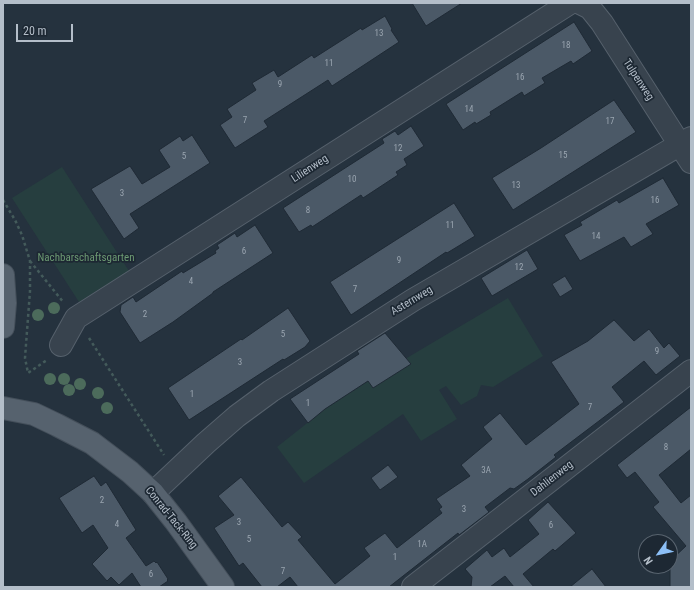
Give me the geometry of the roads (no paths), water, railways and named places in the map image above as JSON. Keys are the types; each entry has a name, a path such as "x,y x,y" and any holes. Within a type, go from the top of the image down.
{"main road":[{"path":"3,275 5,303 3,327"},
{"name":"Conrad-Tack-Ring","path":"3,408 34,414 92,443 130,472 153,493 223,587"}],"street":[{"name":"Lilienweg","path":"62,345 76,318 570,3"},
{"name":"Tulpenweg","path":"580,3 590,8 602,23 687,149"},
{"name":"Asternweg","path":"153,493 237,416 271,391 320,359 412,300 687,149"},
{"name":"Dahlienweg","path":"413,587 691,371"}],"park label":[{"name":"Nachbarschaftsgarten","path":"86,258"}]}
